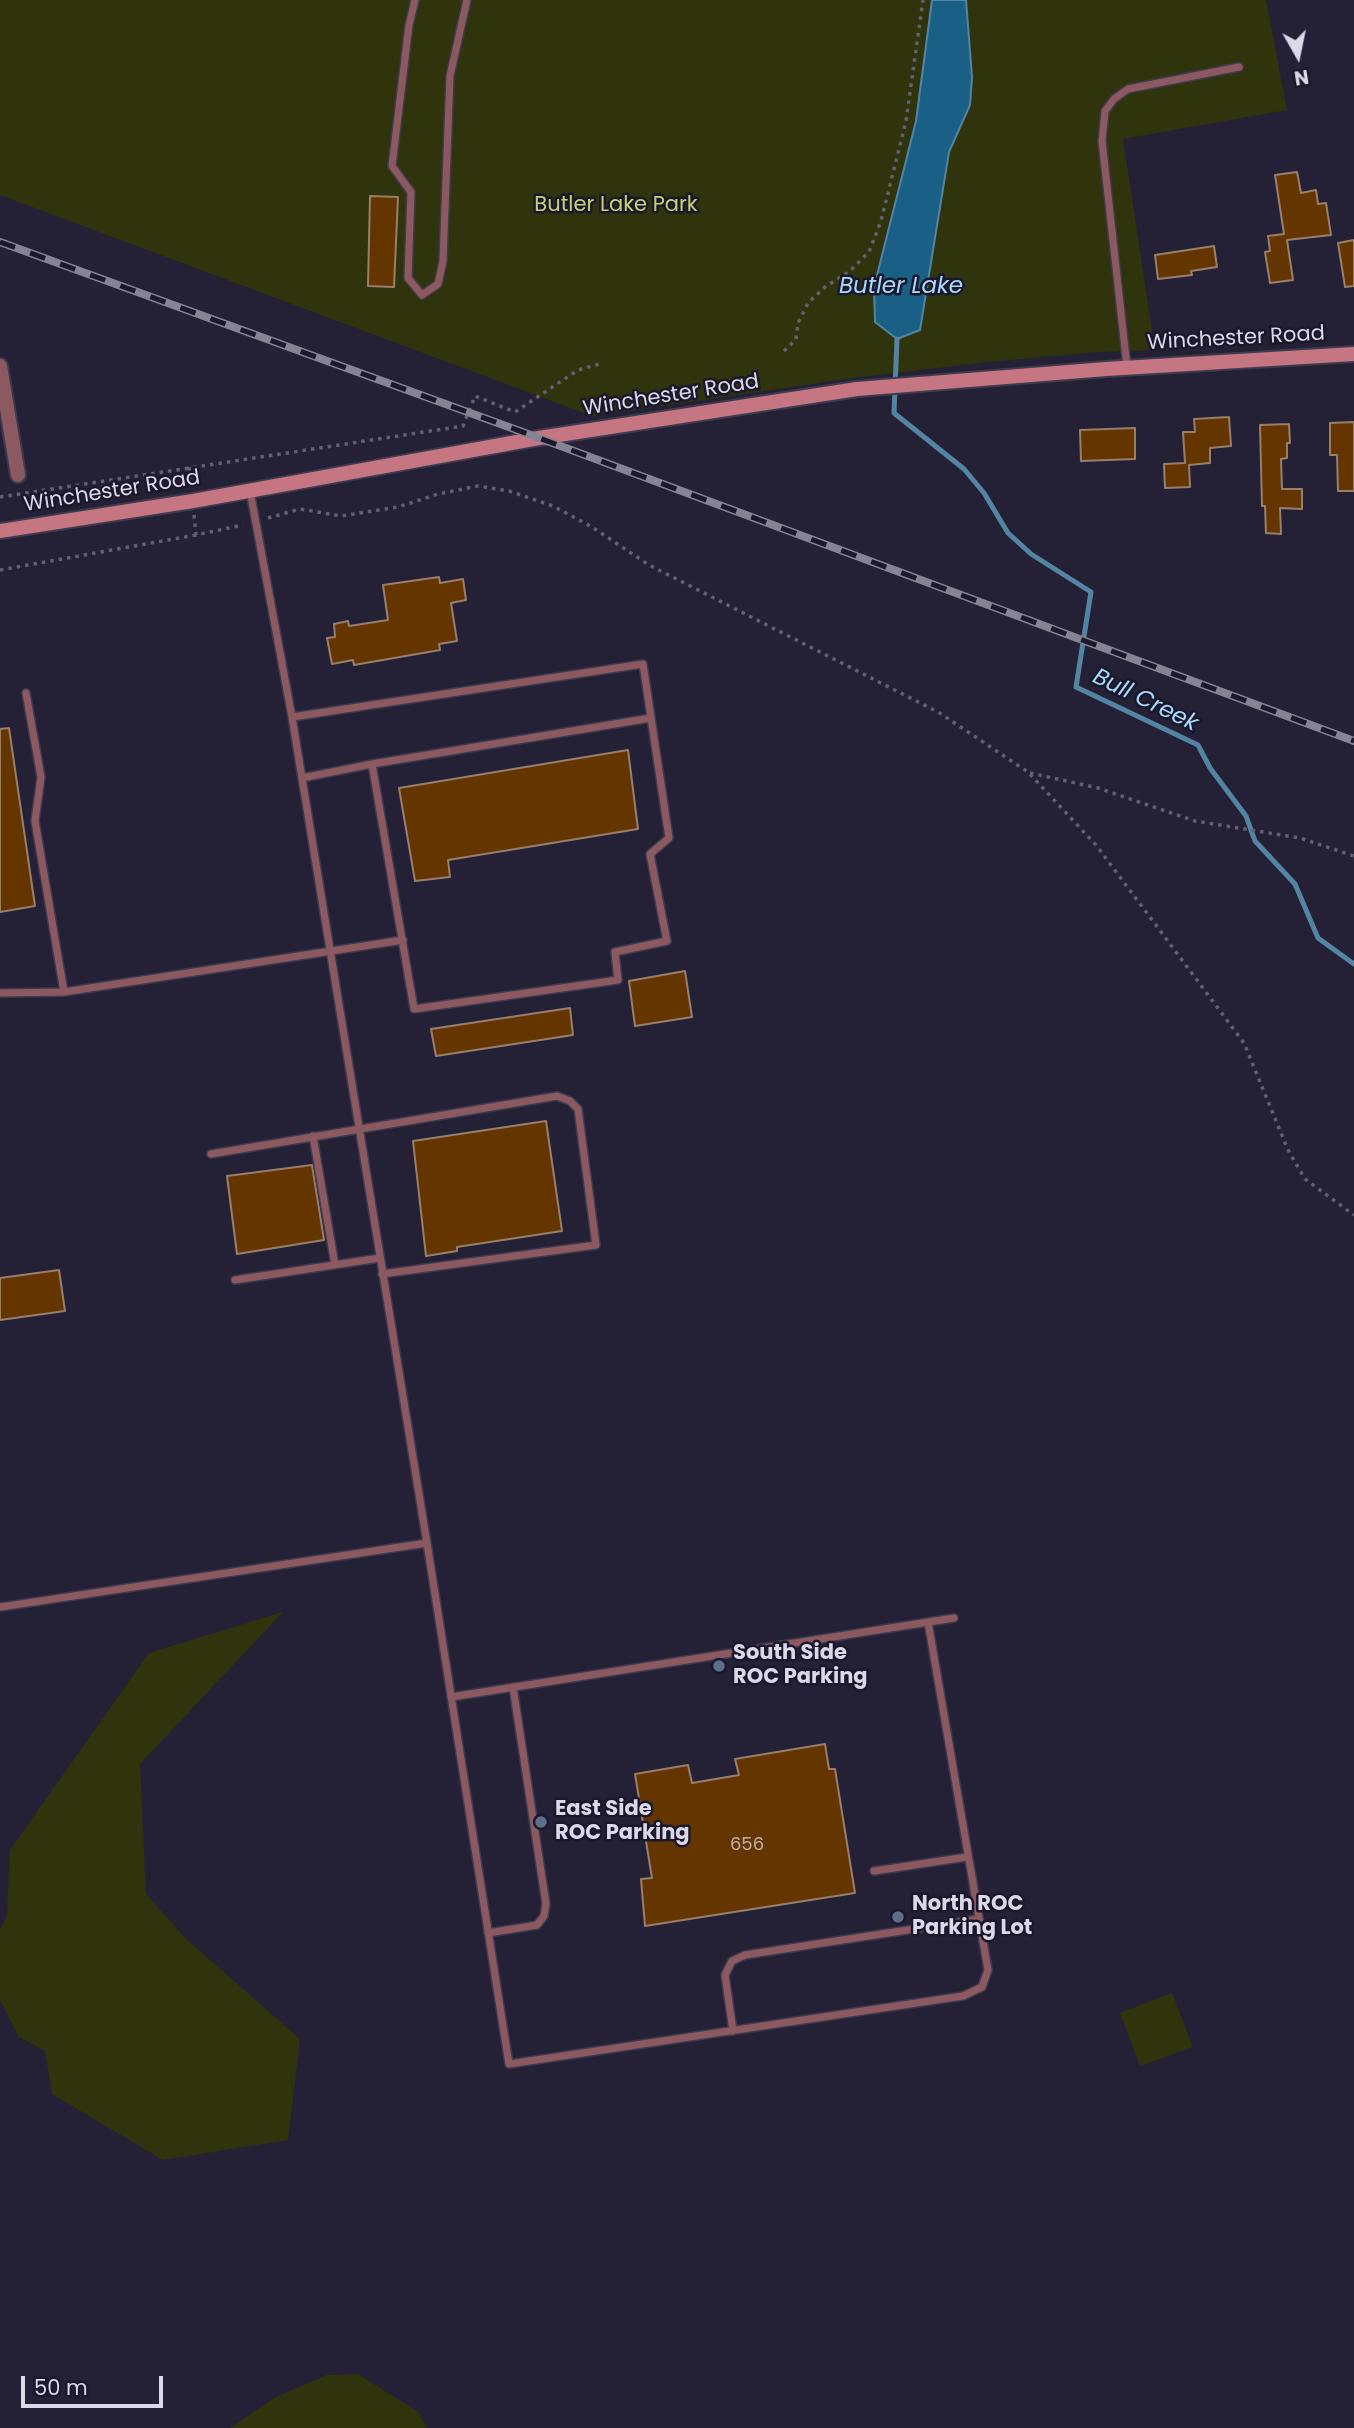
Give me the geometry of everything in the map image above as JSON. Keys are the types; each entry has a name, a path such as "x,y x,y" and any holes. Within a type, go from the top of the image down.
{"main road":[{"name":"Winchester Road","path":"0,531 250,491 539,438 857,389 1127,367 1354,354"}],"street":[{"path":"0,366 18,475"}],"lane":[{"path":"415,0 392,166 411,192 408,278 422,295 438,284 443,261 450,76 467,0"},
{"path":"1127,367 1102,142 1105,111 1114,99 1128,89 1239,67"},
{"path":"250,491 292,717 509,2063 963,1996 982,1987 988,1970 928,1622"},
{"path":"292,717 643,664 669,838 650,854 667,941 615,952 618,980 414,1009 372,764"},
{"path":"26,693 41,777 35,821 64,992"},
{"path":"302,778 651,718"},
{"path":"0,993 64,992 403,940"},
{"path":"211,1154 558,1096 570,1101 578,1109 596,1245 383,1274"},
{"path":"313,1136 335,1265"},
{"path":"235,1280 380,1258"},
{"path":"0,1607 426,1543"},
{"path":"451,1697 954,1618"},
{"path":"488,1933 537,1925 544,1916 546,1905 513,1687"},
{"path":"874,1871 967,1857"},
{"path":"733,2031 725,1975 732,1961 745,1955 979,1919"}],"path":[{"path":"784,351 796,339 797,323 808,303 825,287 850,271 869,252 881,221 906,121 923,0"},
{"path":"0,496 463,426 475,396 515,412 578,370 599,364"},
{"path":"0,570 196,536 300,509 341,516 387,509 478,486 520,495 553,506 592,527 649,565 938,712 1028,772 1096,845 1244,1043 1288,1150 1305,1179 1354,1214"},
{"path":"193,500 196,536"},
{"path":"1028,772 1098,788 1206,823 1300,838 1354,856"}],"green space":[{"name":"Butler Lake Park","path":"0,0 1266,0 1287,110 1123,139 1155,350 1097,352 860,377 592,416 0,195"},
{"path":"283,1612 140,1764 146,1894 185,1938 300,2039 288,2140 163,2160 52,2094 45,2051 19,2037 0,2000 0,1930 7,1915 10,1850 149,1653"},
{"path":"1172,1993 1193,2047 1140,2066 1120,2013"},
{"path":"358,2374 418,2412 427,2428 230,2428 276,2397 327,2375"}],"water":[{"name":"Butler Lake","path":"932,0 966,0 972,77 970,105 949,152 920,330 897,339 875,322 874,287 916,121"}],"building":[{"path":"1297,172 1301,193 1316,190 1318,204 1326,203 1331,235 1287,240 1293,280 1270,283 1265,252 1270,251 1268,236 1284,234 1275,175"},
{"path":"370,196 398,197 394,287 368,286"},
{"path":"1354,240 1354,286 1345,287 1338,243"},
{"path":"1214,246 1217,267 1191,271 1192,275 1158,279 1155,255"},
{"path":"1229,417 1231,446 1210,448 1210,463 1189,465 1190,487 1165,488 1164,464 1185,463 1183,432 1195,432 1194,419"},
{"path":"1354,422 1354,491 1338,491 1337,455 1330,455 1330,423"},
{"path":"1289,424 1290,443 1287,443 1287,458 1281,459 1282,489 1302,489 1302,509 1280,508 1281,534 1266,533 1265,506 1262,506 1260,425"},
{"path":"1135,428 1135,459 1081,461 1080,430"},
{"path":"439,577 440,583 463,579 466,600 451,603 457,641 439,644 440,650 354,665 353,660 332,664 327,638 335,637 334,624 348,621 349,626 388,620 383,585"},
{"path":"9,728 35,906 0,912 0,729"},
{"path":"628,750 638,829 448,860 450,877 415,881 399,788"},
{"path":"685,971 692,1017 635,1026 629,981"},
{"path":"570,1008 573,1035 436,1056 431,1029"},
{"path":"546,1121 562,1231 457,1247 457,1251 426,1256 413,1141"},
{"path":"312,1165 324,1240 237,1254 227,1176"},
{"path":"59,1270 65,1311 0,1320 0,1278"},
{"path":"825,1744 829,1769 835,1769 855,1893 645,1926 641,1879 652,1878 635,1774 688,1765 692,1783 739,1775 735,1759"}],"waterway":[{"name":"Bull Creek","path":"897,339 894,413 964,469 984,493 1008,533 1031,554 1091,592 1076,687 1198,745 1210,768 1246,816 1255,841 1295,884 1318,938 1354,964"}],"railway":[{"path":"0,242 539,438 1354,741"}],"place":[{"name":"South Side ROC Parking","path":"719,1666"},
{"name":"East Side ROC Parking","path":"541,1822"},
{"name":"North ROC Parking Lot","path":"898,1917"}]}
